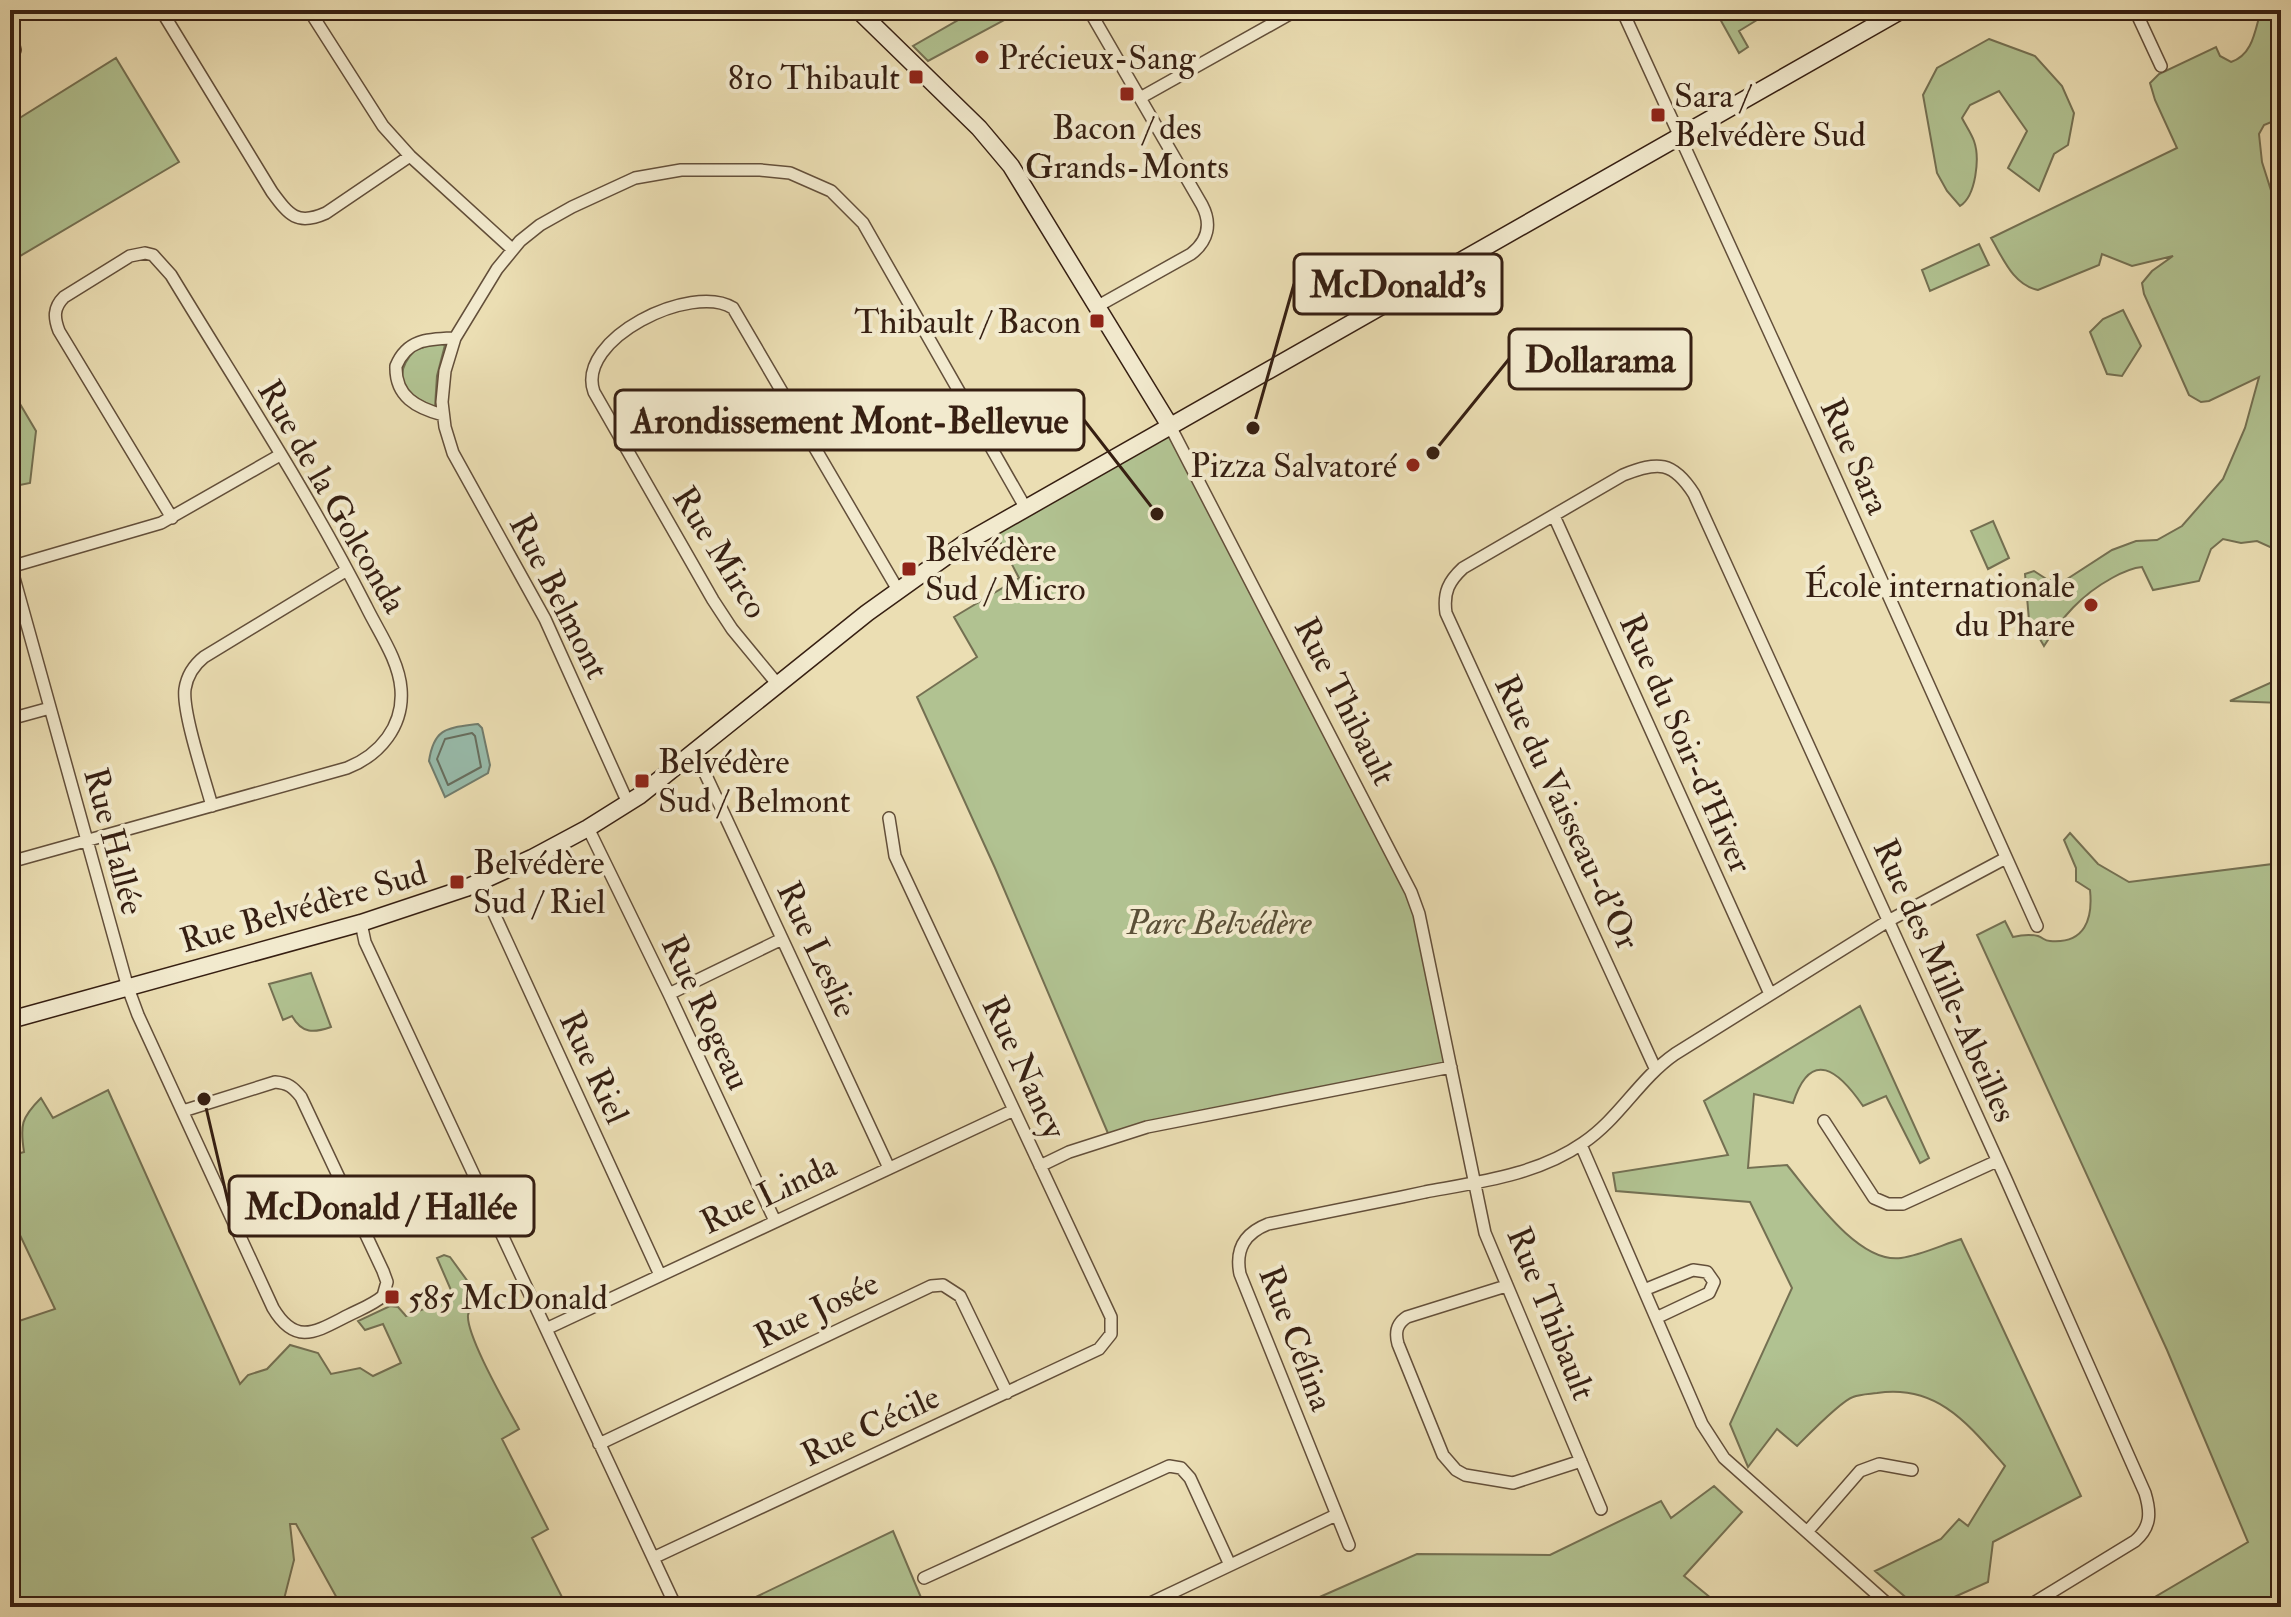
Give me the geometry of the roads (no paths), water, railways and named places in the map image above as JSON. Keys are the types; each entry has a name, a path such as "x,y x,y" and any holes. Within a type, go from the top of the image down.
{"street":[{"path":"161,10 272,192 286,211 297,219 316,218 326,213 410,156"},
{"path":"309,10 383,126 410,156 512,249"},
{"name":"Rue Thibault","path":"858,10 979,128 1011,166 1170,426 1411,892 1419,914 1485,1233 1601,1509"},
{"path":"1089,10 1202,205 1209,226 1200,248 1098,306"},
{"path":"1140,98 1297,10"},
{"name":"Rue Sara","path":"1622,10 2037,926"},
{"name":"Rue Belvédère Sud","path":"10,1020 361,923 480,883 588,828 693,755 898,590 965,543 1902,10"},
{"path":"2135,10 2161,66"},
{"path":"10,30 15,50 10,62"},
{"name":"Rue Belmont","path":"628,803 539,608 453,453 443,415 445,371 455,338 475,302 512,249 540,225 620,183 650,174 681,170 775,171 818,184 843,201 863,223 1025,507"},
{"name":"Rue de la Golconda","path":"10,862 347,768 377,751 391,733 400,712 399,677 347,570 165,266 153,255 138,253 64,297 55,309 55,317 59,331 172,518"},
{"name":"Rue Mirco","path":"779,686 732,629 713,600 594,392 590,382 591,369 618,336 654,314 687,304 718,301 733,308 898,590"},
{"path":"443,415 425,410 406,398 399,388 396,366 408,347 419,341 455,338"},
{"path":"11,567 138,532 172,518 280,455"},
{"name":"Rue des Mille-Abeilles","path":"1554,516 1623,475 1652,465 1677,472 1694,494 2145,1493 2150,1517 2147,1527 2135,1541 2027,1607"},
{"name":"Rue du Vaisseau-d'Or","path":"1554,516 1474,561 1452,578 1445,593 1446,613 1655,1068"},
{"name":"Rue du Soir-d'Hiver","path":"1554,516 1770,994"},
{"name":"Rue Hallée","path":"11,567 128,988 183,1111 273,1308 281,1321 297,1332 316,1332 378,1300 386,1291 387,1282 301,1097 294,1088 275,1082 183,1111"},
{"path":"212,806 186,706 185,687 193,669 204,657 347,570"},
{"path":"10,719 50,708"},
{"name":"Rue Leslie","path":"693,755 703,769 889,1168"},
{"name":"Rue Nancy","path":"889,818 895,856 1111,1317 1109,1340"},
{"name":"Rue Rogeau","path":"588,828 775,1221"},
{"path":"1475,1182 1542,1165 1581,1145 1611,1119 1655,1068 1888,921 2006,858"},
{"name":"Rue Riel","path":"480,883 660,1275"},
{"path":"361,923 365,942 676,1607"},
{"path":"669,994 782,939"},
{"path":"1040,1166 1069,1152 1147,1127 1451,1067"},
{"name":"Rue Linda","path":"546,1329 1014,1110"},
{"path":"1824,1121 1874,1198 1888,1204 1903,1204 1997,1161"},
{"path":"1581,1145 1702,1424 1724,1458 1891,1607"},
{"name":"Rue Célina","path":"1349,1545 1240,1274 1238,1254 1256,1229 1268,1224 1475,1182"},
{"path":"1644,1290 1693,1270 1707,1272 1714,1282 1709,1293 1656,1318"},
{"name":"Rue Josée","path":"599,1444 931,1286 943,1285 960,1296 1007,1393"},
{"path":"1506,1286 1407,1317 1398,1325 1398,1344 1430,1424 1450,1464 1465,1475 1513,1483 1581,1461"},
{"name":"Rue Cécile","path":"653,1558 1007,1393 1099,1349 1109,1340"},
{"path":"1807,1532 1860,1471 1879,1464 1912,1470"},
{"path":"924,1578 1169,1466 1181,1468 1190,1478 1230,1565"},
{"path":"1142,1607 1336,1515"}],"water":[{"path":"478,724 482,728 490,765 488,773 445,797 429,761 435,741 451,728"}],"place":[{"name":"Précieux-Sang","path":"982,57"},
{"name":"810 Thibault","path":"916,77"},
{"name":"Bacon / des Grands-Monts","path":"1127,94"},
{"name":"Sara / Belvédère Sud","path":"1658,115"},
{"name":"Thibault / Bacon","path":"1097,321"},
{"name":"McDonald's","path":"1253,428"},
{"name":"Dollarama","path":"1433,453"},
{"name":"Pizza Salvatoré","path":"1413,465"},
{"name":"Arondissement Mont-Bellevue","path":"1157,514"},
{"name":"Belvédère Sud / Micro","path":"909,569"},
{"name":"École internationale du Phare","path":"2091,605"},
{"name":"Belvédère Sud / Belmont","path":"642,781"},
{"name":"Belvédère Sud / Riel","path":"457,882"},
{"name":"McDonald / Hallée","path":"204,1099"},
{"name":"585 McDonald","path":"392,1297"}],"park label":[{"name":"Parc Belvédère","path":"1219,922"}]}
